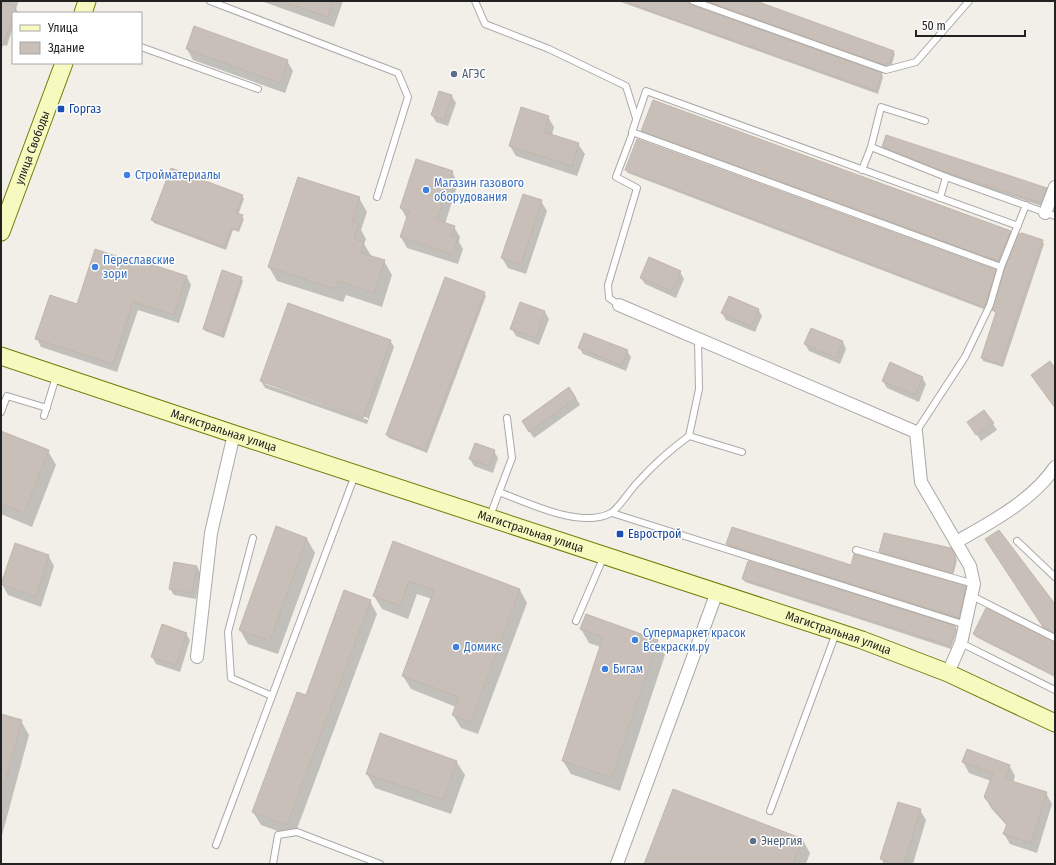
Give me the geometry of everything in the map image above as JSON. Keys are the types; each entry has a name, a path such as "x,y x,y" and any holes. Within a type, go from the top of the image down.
{"main road":[{"path":"83,12 87,1"},
{"name":"улица Свободы","path":"1,232 64,64"},
{"name":"Магистральная улица","path":"1,356 355,474 604,554 836,632 948,673 1055,723"}],"street":[{"path":"1050,214 1055,187"},
{"path":"619,306 916,432 921,482 970,566 974,584 961,643 948,673"},
{"path":"197,657 211,533 234,434"},
{"path":"956,542 992,522 1041,485 1055,467"},
{"path":"617,864 717,592"}],"lane":[{"path":"210,1 398,73 408,97 377,197"},
{"path":"475,1 485,24 549,49 626,86 636,118"},
{"path":"693,1 886,70 916,62 969,1"},
{"path":"142,47 258,89"},
{"path":"619,306 609,298 608,285 637,188 616,177 646,91 1018,226"},
{"path":"862,170 871,147 881,107 926,121"},
{"path":"632,132 1001,267"},
{"path":"871,147 946,177 1050,214"},
{"path":"940,198 946,177"},
{"path":"916,432 965,357 990,305 1001,267 1026,205"},
{"path":"612,513 663,455 689,436 699,389 698,340"},
{"path":"44,416 57,375"},
{"path":"1,412 7,396 47,408"},
{"path":"490,517 512,458 507,418"},
{"path":"689,436 742,452"},
{"path":"216,845 355,474"},
{"path":"499,492 551,511 575,517 594,518 612,513 966,625"},
{"path":"253,538 228,632 231,678 272,696"},
{"path":"1017,541 1055,577"},
{"path":"856,550 974,584"},
{"path":"576,621 604,554"},
{"path":"972,596 1055,638"},
{"path":"770,811 836,632"},
{"path":"961,643 1055,690"},
{"path":"274,864 278,835 297,832 380,864"}],"building":[{"path":"288,1 333,1 328,17 287,3"},
{"path":"628,1 689,1 691,5 882,73 876,91 628,3"},
{"path":"706,1 756,1 894,51 889,64 886,63 885,65"},
{"path":"1,2 16,7 14,12 12,12 12,19 3,46 1,46"},
{"path":"194,26 288,60 280,83 186,49"},
{"path":"439,91 452,95 444,120 431,115"},
{"path":"653,100 1011,231 998,261 641,131"},
{"path":"521,107 549,116 544,132 579,143 572,166 509,146"},
{"path":"886,135 1047,188 1041,203 948,173 882,147"},
{"path":"637,139 996,270 986,303 984,307 625,170"},
{"path":"416,159 453,171 437,220 455,226 452,236 458,238 452,254 400,237 409,211 400,208"},
{"path":"171,168 243,195 236,213 243,215 238,230 232,228 224,247 151,220"},
{"path":"298,177 360,197 352,221 359,224 354,239 364,242 361,253 385,260 374,293 338,281 335,289 268,267"},
{"path":"523,194 542,200 521,264 501,258"},
{"path":"1022,233 1043,240 1001,364 981,358 996,312 992,310 1005,268 1019,234"},
{"path":"95,249 137,263 138,260 187,276 174,315 133,302 113,364 35,339 50,295 77,304"},
{"path":"649,257 681,271 672,291 640,278"},
{"path":"222,270 242,277 222,335 203,329"},
{"path":"445,277 485,292 425,450 386,435"},
{"path":"729,296 759,309 751,326 721,313"},
{"path":"520,302 545,311 536,338 510,329"},
{"path":"288,303 391,340 363,418 260,381"},
{"path":"811,328 843,341 836,358 804,344"},
{"path":"584,333 628,350 622,365 578,348"},
{"path":"1050,361 1055,368 1055,408 1031,375"},
{"path":"890,362 923,377 915,395 882,381"},
{"path":"569,387 576,398 529,432 522,421"},
{"path":"984,410 994,423 976,435 967,422"},
{"path":"1,431 49,450 24,513 1,504"},
{"path":"475,443 495,450 489,466 469,459"},
{"path":"276,526 307,538 270,641 239,630"},
{"path":"732,527 851,565 854,554 966,586 959,618 726,544"},
{"path":"999,530 1055,604 1055,633 1043,627 985,539"},
{"path":"884,533 951,548 956,556 952,573 879,552"},
{"path":"393,541 520,589 471,722 452,715 459,697 402,676 434,590 409,581 400,606 373,596"},
{"path":"15,543 49,555 36,597 1,584"},
{"path":"748,561 956,626 950,646 742,579"},
{"path":"174,562 197,566 192,593 169,589"},
{"path":"344,590 371,600 287,825 252,812 297,692 306,695"},
{"path":"986,608 1055,642 1055,676 973,634"},
{"path":"586,614 658,640 612,778 562,761 603,637 580,629"},
{"path":"162,624 187,633 176,665 151,657"},
{"path":"1,714 22,720 5,783 1,782"},
{"path":"380,733 457,761 443,800 366,774"},
{"path":"967,749 1010,765 1005,779 1047,792 1031,843 1003,834 1007,824 984,797 993,773 962,762"},
{"path":"673,789 803,839 793,864 644,864"},
{"path":"898,802 921,809 904,864 887,864 888,861 880,859"}],"place":[{"name":"АГЭС","path":"454,74"},
{"name":"Горгаз","path":"61,109"},
{"name":"Стройматериалы","path":"127,175"},
{"name":"Магазин газового оборудования","path":"426,190"},
{"name":"Переславские зори","path":"95,267"},
{"name":"Еврострой","path":"620,534"},
{"name":"Супермаркет красок Всекраски.ру","path":"635,640"},
{"name":"Домикс","path":"456,647"},
{"name":"Бигам","path":"605,669"},
{"name":"Энергия","path":"753,841"}]}
